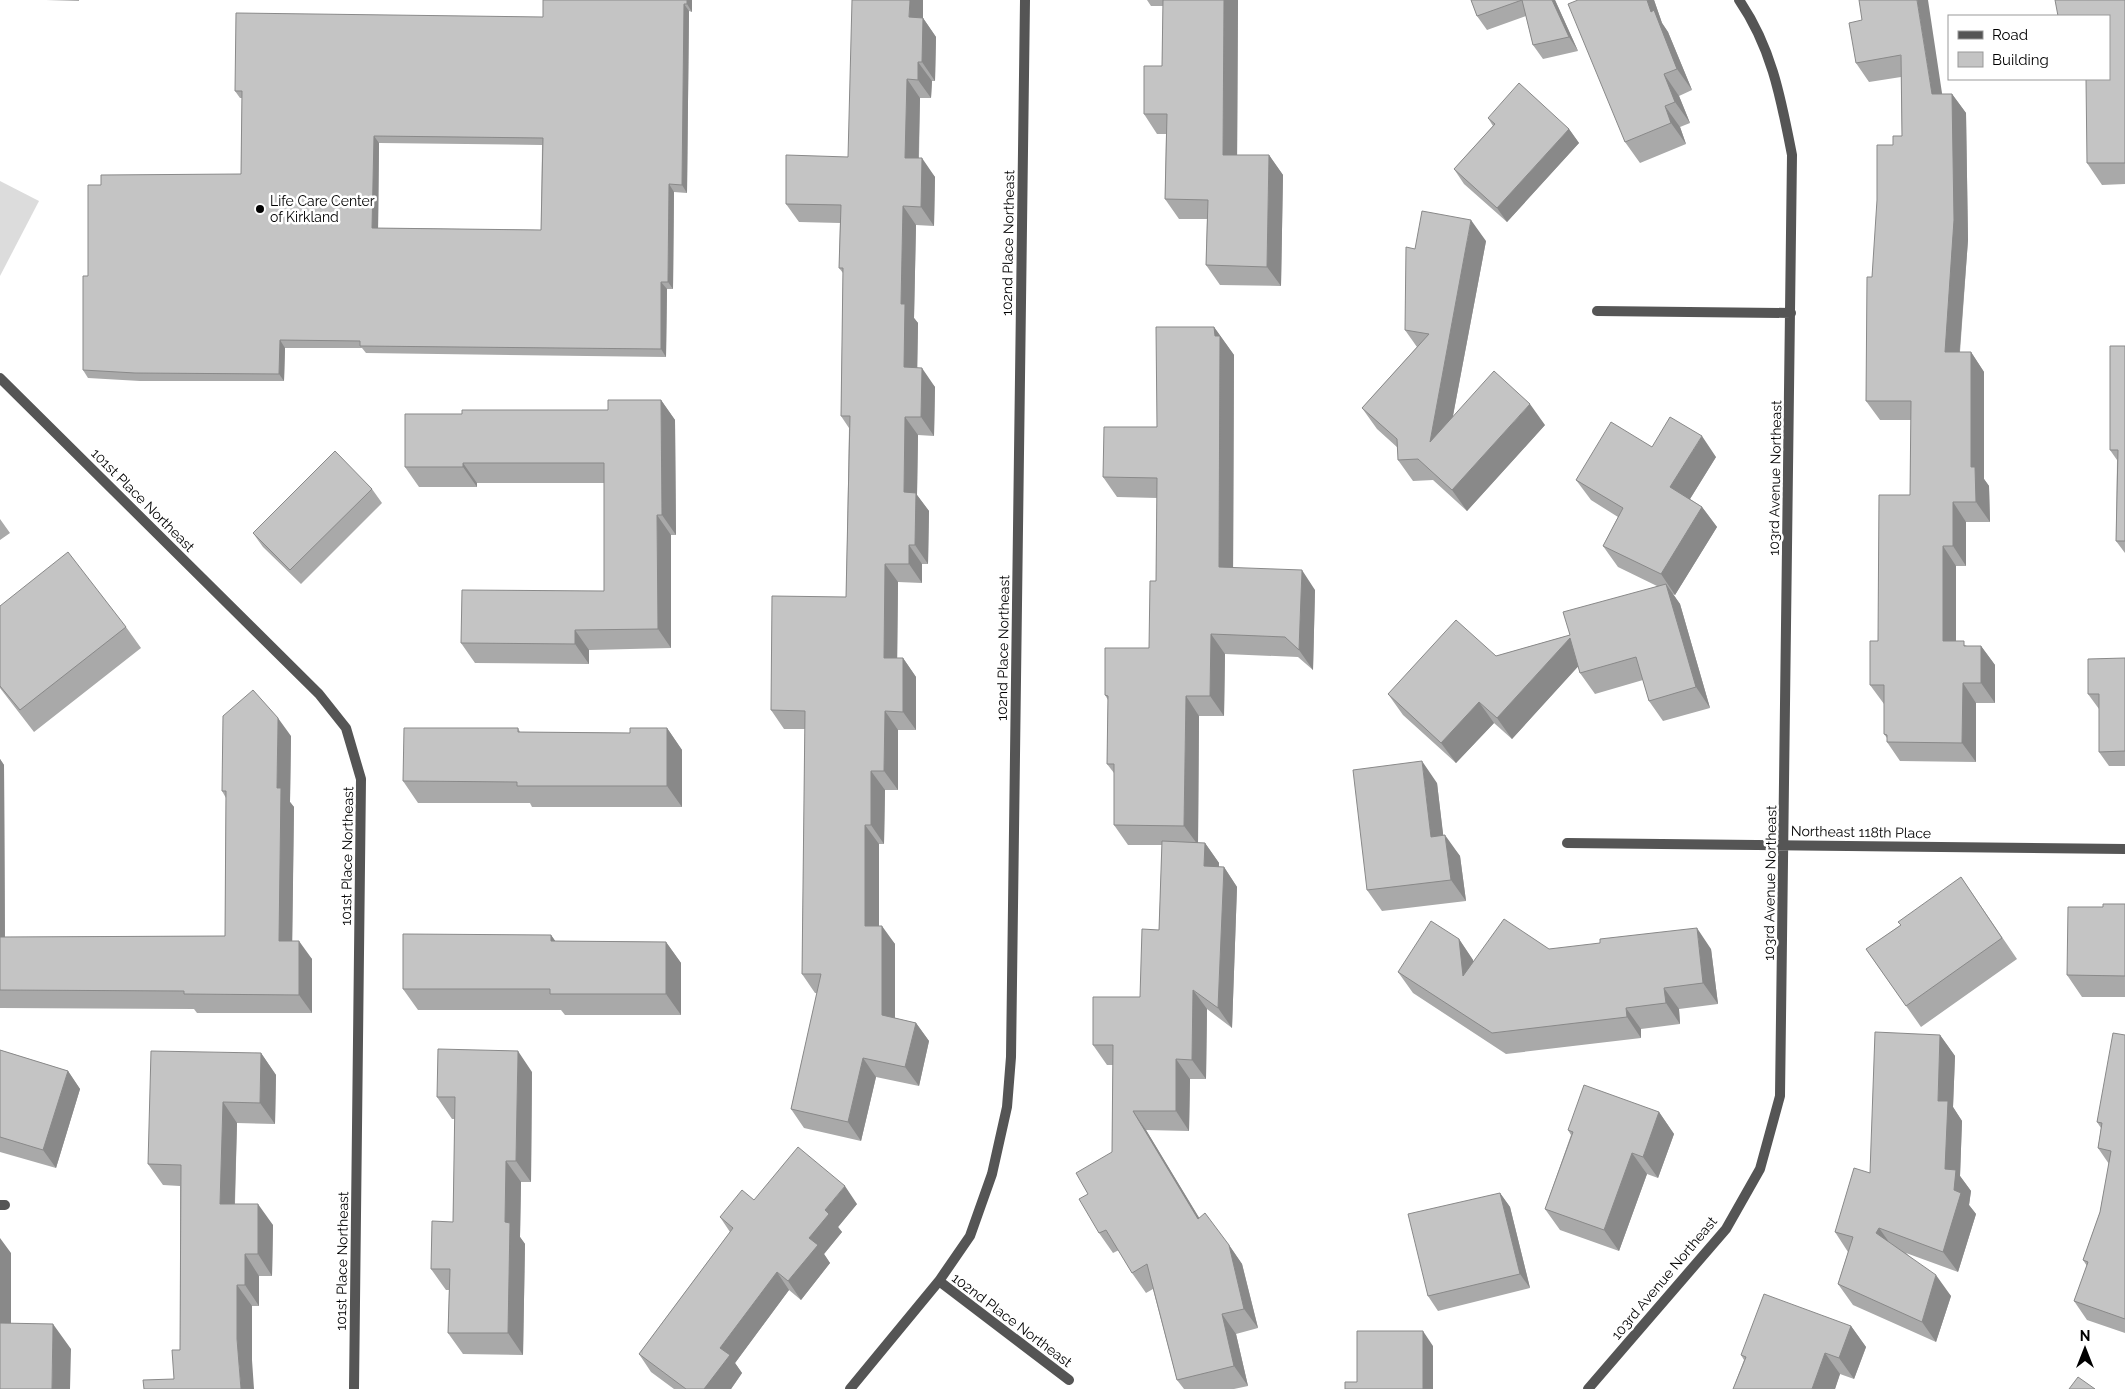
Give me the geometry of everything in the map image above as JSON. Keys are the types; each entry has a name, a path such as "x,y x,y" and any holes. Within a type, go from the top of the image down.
{"street":[{"name":"102nd Place Northeast","path":"850,1389 938,1281 970,1236 992,1174 1007,1107 1012,1057 1025,0"},
{"name":"103rd Avenue Northeast","path":"1588,1389 1726,1229 1760,1170 1780,1096 1785,845 1792,155 1779,87 1754,22 1739,0"},
{"path":"1597,311 1791,313"},
{"name":"101st Place Northeast","path":"0,378 319,694 346,728 362,778 354,1389"},
{"name":"Northeast 118th Place","path":"1567,843 2125,849"},
{"name":"102nd Place Northeast","path":"938,1281 1069,1380"}],"shaded area":[{"path":"0,181 39,201 0,276"}],"building":[{"name":"Life Care Center of Kirkland","path":"543,0 687,0 687,4 684,4 682,185 669,184 668,282 661,282 661,349 360,346 360,341 280,340 279,374 135,373 83,370 83,276 88,276 88,185 101,185 101,175 241,174 242,91 235,91 236,13 543,17","holes":["374,136 543,138 541,230 372,228"]},
{"path":"852,0 910,0 909,17 923,18 922,62 918,62 918,80 907,79 905,158 922,158 921,207 903,206 901,304 905,304 904,367 922,368 921,417 905,417 904,492 916,493 915,545 909,545 909,564 885,564 884,658 903,658 903,712 885,711 884,771 871,771 871,825 865,825 865,926 882,926 882,1015 916,1023 905,1067 863,1058 848,1122 791,1109 821,974 802,974 805,711 771,710 772,596 846,597 850,416 841,416 843,268 839,268 841,205 786,204 786,155 848,157"},
{"path":"1163,0 1224,0 1223,155 1269,155 1267,267 1206,265 1208,200 1165,199 1167,114 1144,114 1144,66 1162,66"},
{"path":"1471,0 1522,0 1477,16"},
{"path":"1522,0 1552,0 1569,37 1533,45"},
{"path":"1578,0 1647,0 1651,12 1654,10 1677,69 1664,74 1675,102 1665,106 1671,123 1625,142 1568,4"},
{"path":"1859,0 1917,0 1932,94 1952,94 1954,220 1945,352 1971,352 1971,467 1975,467 1976,502 1953,502 1953,546 1943,546 1943,641 1964,641 1964,646 1981,646 1981,683 1963,683 1962,743 1887,742 1887,735 1884,734 1884,685 1870,685 1870,641 1878,641 1879,495 1910,495 1911,401 1866,401 1867,277 1872,277 1877,200 1877,145 1893,145 1893,136 1902,136 1901,55 1856,63 1849,23 1862,20"},
{"path":"2055,0 2125,0 2125,163 2087,163 2086,80 2110,80 2110,15 2058,15"},
{"path":"1519,83 1569,129 1497,208 1454,169 1495,124 1488,118"},
{"path":"1422,211 1471,220 1430,442 1494,371 1530,404 1452,490 1418,459 1398,460 1397,439 1362,408 1429,334 1405,330 1406,247 1415,249"},
{"path":"1156,327 1214,327 1215,336 1220,336 1219,567 1302,570 1299,650 1285,637 1211,634 1210,696 1186,696 1184,826 1114,825 1114,764 1107,764 1108,696 1105,695 1105,648 1149,648 1150,581 1156,581 1157,478 1103,477 1104,427 1157,427"},
{"path":"2110,346 2125,346 2125,541 2116,541 2118,450 2110,450"},
{"path":"608,400 661,400 662,515 657,515 658,629 575,630 575,644 461,643 462,590 604,591 604,463 463,463 463,467 405,467 405,414 462,414 462,410 608,410"},
{"path":"1670,417 1702,436 1670,487 1702,507 1661,574 1603,546 1623,508 1576,480 1611,422 1652,447"},
{"path":"335,451 372,489 290,570 253,533"},
{"path":"68,552 126,627 20,710 0,686 0,606"},
{"path":"1666,584 1696,687 1649,701 1636,657 1580,673 1570,638 1497,718 1479,702 1441,743 1388,694 1456,620 1496,656 1570,635 1563,612"},
{"path":"2125,658 2125,751 2099,752 2099,694 2088,694 2088,659"},
{"path":"253,690 278,718 277,788 281,788 279,941 299,941 299,995 184,994 184,991 0,990 0,937 225,936 226,791 222,791 223,716"},
{"path":"404,728 518,728 518,732 630,733 630,728 667,728 667,786 517,786 517,782 403,781"},
{"path":"1422,761 1431,837 1445,835 1451,880 1367,890 1353,770"},
{"path":"1162,841 1205,843 1204,866 1224,867 1218,1008 1193,990 1192,1060 1176,1059 1176,1111 1133,1111 1198,1219 1205,1213 1229,1245 1244,1309 1222,1314 1234,1366 1177,1380 1147,1264 1132,1273 1106,1230 1099,1233 1079,1199 1088,1194 1076,1173 1112,1152 1113,1045 1093,1045 1093,997 1140,997 1142,929 1159,930"},
{"path":"1961,877 2002,938 1906,1006 1866,949 1901,925 1898,922"},
{"path":"2103,904 2125,904 2125,976 2067,975 2068,907 2103,907"},
{"path":"1504,919 1549,949 1600,943 1600,939 1697,928 1703,983 1664,988 1666,1003 1626,1008 1627,1017 1492,1033 1398,972 1431,921 1459,939 1463,976"},
{"path":"403,934 551,935 551,941 666,942 666,994 550,994 550,989 403,989"},
{"path":"1875,1032 1940,1035 1938,1101 1948,1101 1945,1169 1956,1170 1954,1190 1961,1193 1943,1252 1879,1228 1876,1233 1936,1275 1922,1322 1838,1284 1853,1237 1835,1232 1854,1168 1870,1173"},
{"path":"2113,1033 2125,1035 2125,1319 2074,1301 2088,1262 2083,1260 2100,1212 2111,1151 2098,1148 2102,1123 2097,1122"},
{"path":"438,1049 518,1051 516,1161 506,1161 505,1222 510,1223 508,1333 448,1333 450,1269 431,1269 432,1221 453,1222 455,1097 437,1097"},
{"path":"0,1050 68,1071 43,1150 0,1137"},
{"path":"151,1051 261,1053 260,1103 223,1102 220,1204 258,1204 258,1254 245,1254 245,1285 237,1285 237,1339 241,1389 144,1389 143,1380 174,1379 172,1350 180,1350 181,1165 148,1164"},
{"path":"1584,1085 1659,1112 1643,1157 1632,1153 1604,1230 1545,1209 1573,1132 1568,1130"},
{"path":"798,1147 845,1186 825,1210 829,1214 809,1238 818,1245 788,1281 777,1272 720,1348 730,1355 704,1389 686,1389 639,1354 733,1228 720,1217 742,1190 754,1200"},
{"path":"1500,1193 1520,1274 1428,1296 1408,1214"},
{"path":"1764,1294 1851,1326 1839,1358 1825,1353 1812,1389 1733,1389 1746,1357 1741,1355"},
{"path":"0,1323 53,1324 52,1389 0,1389"},
{"path":"1357,1331 1423,1331 1423,1389 1345,1389 1345,1382 1357,1382"},
{"path":"2078,1377 2095,1389 2069,1389"}],"place":[{"name":"Life Care Center of Kirkland","path":"260,209"}]}
